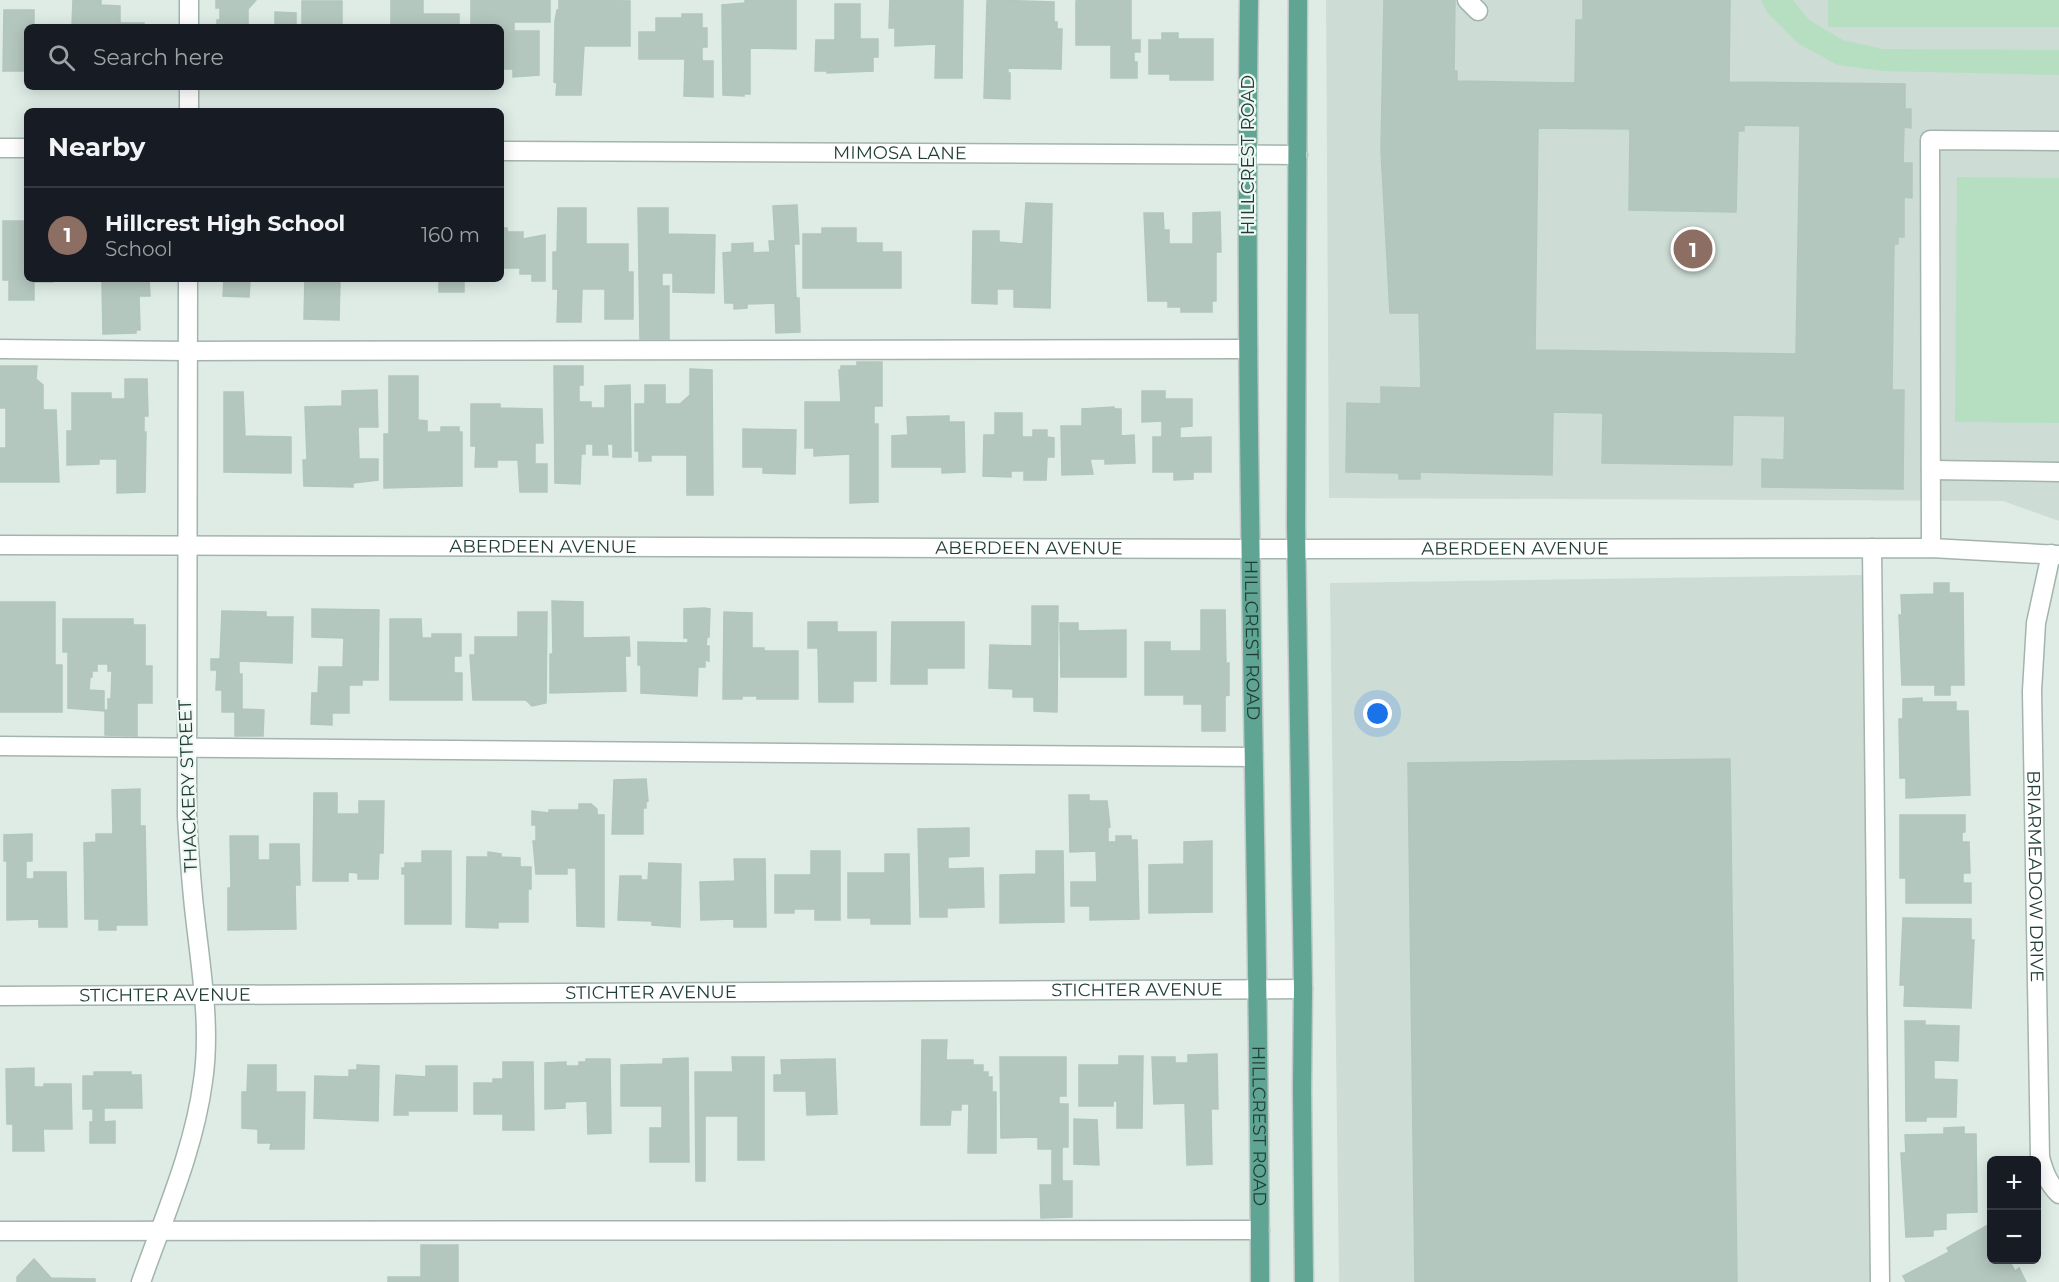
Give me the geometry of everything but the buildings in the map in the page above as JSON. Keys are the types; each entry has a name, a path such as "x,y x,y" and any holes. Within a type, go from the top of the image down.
{"main road":[{"name":"HILLCREST ROAD","path":"1249,0 1248,349 1260,1282"},
{"path":"1298,0 1297,549 1304,1282"}],"street":[{"path":"189,0 189,24"},
{"path":"189,90 189,108"},
{"path":"1930,548 1930,140 2059,141"},
{"path":"0,148 24,148"},
{"name":"MIMOSA LANE","path":"504,151 1298,156"},
{"name":"THACKERY STREET","path":"141,1282 183,1165 198,1114 204,1079 204,994 192,891 187,816 188,282"},
{"path":"0,349 187,351 1248,349"},
{"path":"1930,470 2059,471"},
{"name":"ABERDEEN AVENUE","path":"0,545 1250,549 1930,548 2055,555"},
{"path":"1872,548 1880,1282"},
{"name":"BRIARMEADOW DRIVE","path":"2055,555 2036,623 2032,703 2040,1157 2045,1176 2051,1187 2059,1194"},
{"path":"0,746 1253,757"},
{"name":"STICHTER AVENUE","path":"0,996 1303,989"},
{"path":"0,1231 1260,1230"}],"shaded area":[{"path":"1326,0 2059,0 2059,521 2003,501 1329,498"},
{"path":"1866,575 1875,1282 1339,1282 1330,583"}],"green space":[{"path":"1761,0 1793,0 1809,20 1843,40 1883,49 2059,50 2059,75 1883,71 1838,65 1799,44 1767,12"},
{"path":"1828,0 2059,0 2059,27 1828,27"},
{"path":"1957,177 2059,178 2059,423 1955,422"}],"place":[{"name":"Hillcrest High School","path":"1693,249"}]}
